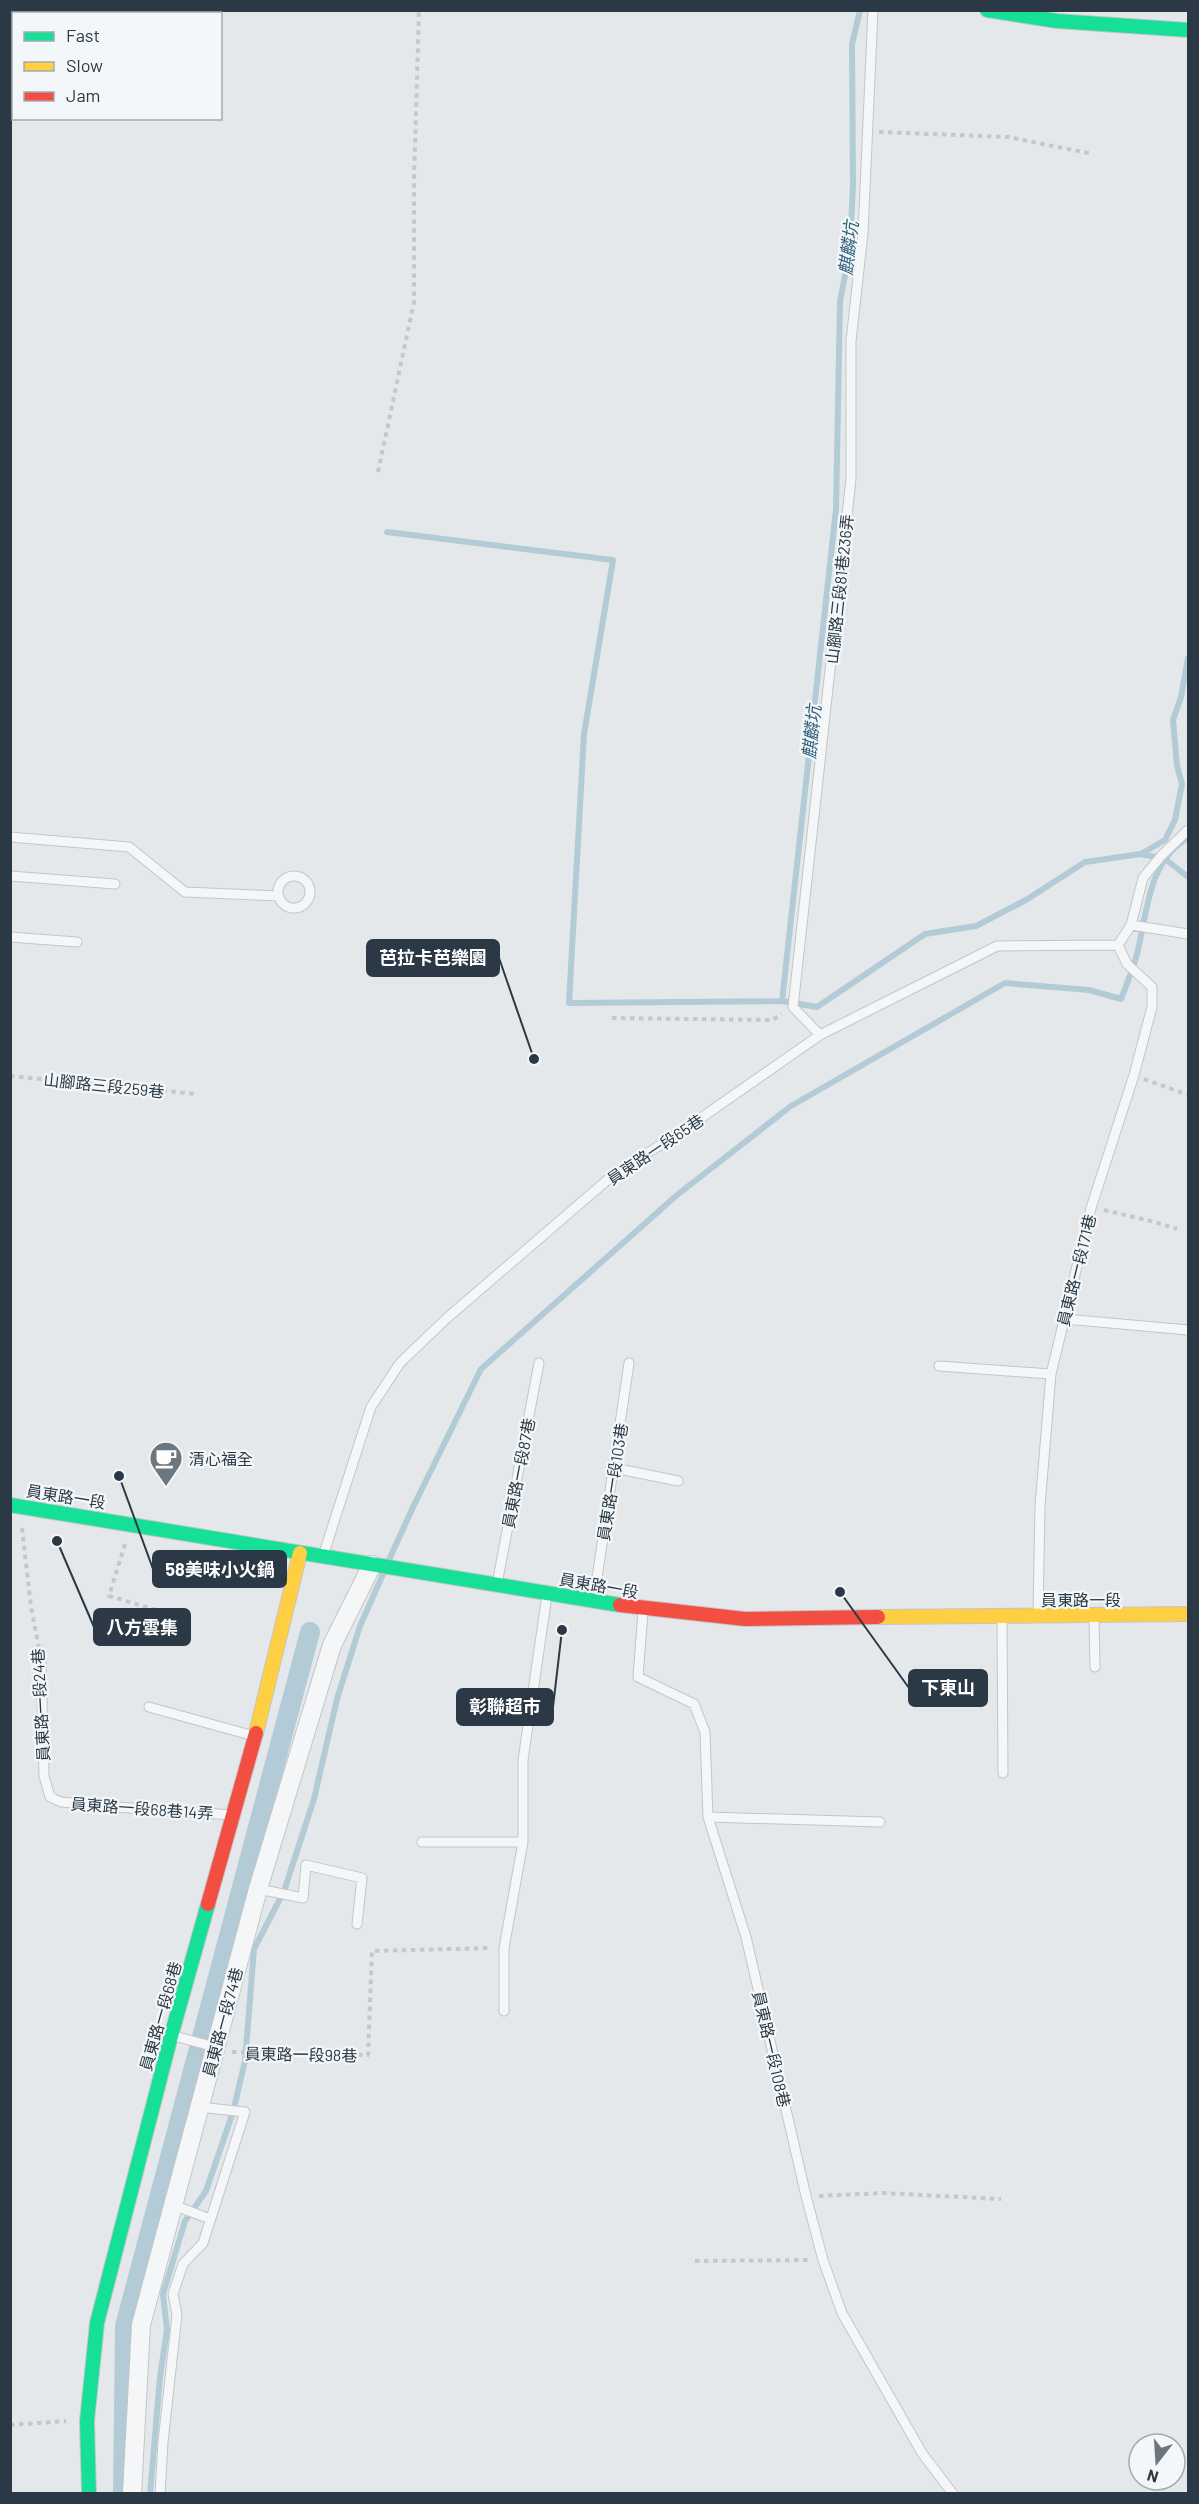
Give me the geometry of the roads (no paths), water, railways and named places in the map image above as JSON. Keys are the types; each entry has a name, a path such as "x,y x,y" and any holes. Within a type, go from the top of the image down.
{"main road":[{"path":"987,10 1057,21 1188,30"},
{"name":"員東路一段","path":"10,1505 131,1523 643,1609 746,1619 1188,1614"},
{"name":"員東路一段68巷","path":"89,2493 87,2421 97,2322 171,2036 255,1736 300,1553"}],"street":[{"name":"員東路一段74巷","path":"132,2493 141,2325 258,1889 332,1645 372,1565"}],"lane":[{"name":"山腳路三段81巷236弄","path":"820,1035 793,1007 851,478 851,341 863,233 873,10"},
{"path":"1118,945 1131,925 1143,878 1161,856 1188,830"},
{"path":"10,837 129,847 185,892 279,896"},
{"path":"10,876 115,884"},
{"path":"1131,925 1188,934"},
{"path":"10,938 77,942"},
{"name":"員東路一段65巷","path":"323,1556 371,1407 400,1363 447,1318 612,1176 688,1127 820,1035 997,946 1118,945"},
{"name":"員東路一段171巷","path":"1038,1616 1040,1506 1051,1374 1091,1208 1134,1075 1152,1007 1152,987 1127,964 1118,945"},
{"path":"1065,1319 1188,1330"},
{"name":"員東路一段87巷","path":"497,1584 539,1363"},
{"name":"員東路一段103巷","path":"594,1600 630,1363"},
{"path":"939,1366 1051,1374"},
{"path":"614,1468 678,1481"},
{"path":"504,2011 504,1948 523,1842 523,1760 547,1593"},
{"name":"員東路一段108巷","path":"643,1609 638,1677 694,1704 705,1732 708,1817 746,1937 823,2260 842,2313 922,2453 953,2493"},
{"path":"1002,1616 1003,1773"},
{"path":"1094,1616 1095,1667"},
{"name":"員東路一段24巷","path":"41,1660 44,1776 50,1797"},
{"path":"150,1707 255,1736"},
{"name":"員東路一段68巷14弄","path":"50,1797 61,1802 234,1815"},
{"path":"708,1817 880,1822"},
{"path":"422,1842 523,1842"},
{"path":"258,1889 303,1898 306,1865 362,1878 357,1924"},
{"path":"171,2036 215,2047"},
{"path":"160,2493 163,2442 177,2315 173,2294 183,2264 203,2243 245,2112 199,2107"},
{"path":"173,2205 210,2219"}],"waterway":[{"name":"麒麟坑","path":"860,10 852,44 853,184 850,250 840,301 836,509 782,1001 817,1007 925,934 976,926 1026,900 1085,862 1141,854 1165,859 1188,877"},
{"path":"387,532 613,560 584,734 569,1003 782,1001"},
{"path":"1141,854 1165,840 1175,820 1182,784 1177,766 1173,720 1181,697 1188,658"},
{"path":"388,1562 481,1369 677,1195 791,1106 1005,983 1089,990 1121,999 1136,956 1147,903 1157,873 1175,847 1188,838"},
{"path":"150,2494 160,2377 167,2330 163,2294 185,2221 206,2191 233,2112 245,2061 254,1949 284,1891 314,1799 337,1699 360,1626 384,1572"},
{"path":"123,2494 125,2326 310,1632"}],"place":[{"name":"芭拉卡芭樂園","path":"534,1059"},
{"name":"58美味小火鍋","path":"119,1476"},
{"name":"清心福全","path":"166,1487"},
{"name":"八方雲集","path":"57,1541"},
{"name":"下東山","path":"840,1592"},
{"name":"彰聯超市","path":"562,1630"}]}
